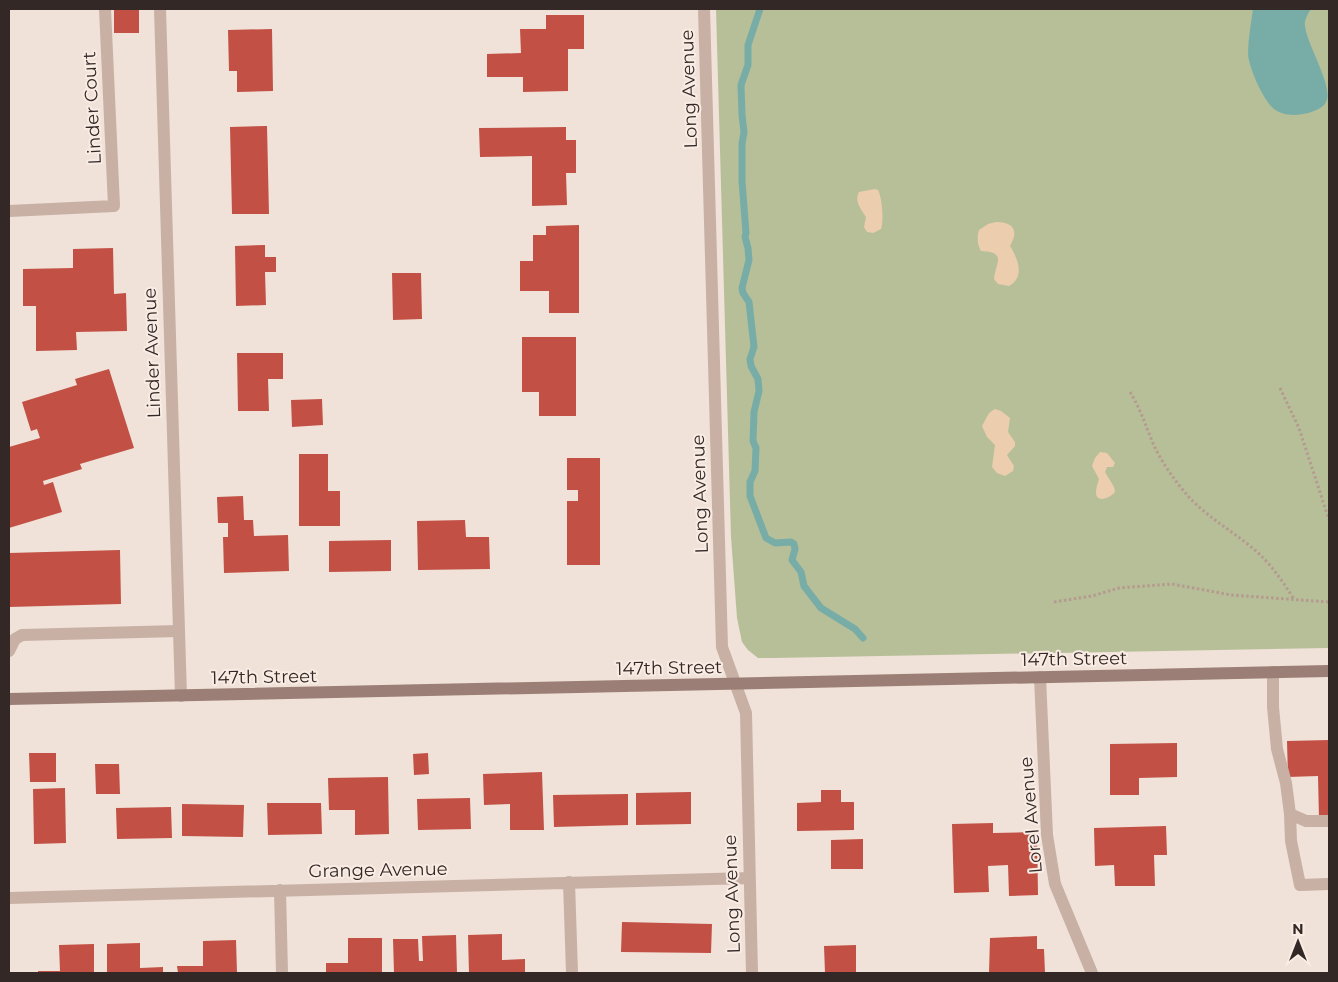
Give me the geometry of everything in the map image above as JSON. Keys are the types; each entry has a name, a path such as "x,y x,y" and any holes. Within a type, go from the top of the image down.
{"main road":[{"name":"147th Street","path":"9,700 1329,670"}],"street":[{"name":"Linder Court","path":"9,211 114,206 105,9"},
{"name":"Linder Avenue","path":"160,9 181,696"},
{"name":"Long Avenue","path":"704,9 722,647 746,713 752,973"},
{"path":"9,651 15,639 22,635 179,631"},
{"path":"1274,672 1277,749 1286,783 1290,814 1290,841 1300,885 1329,884"},
{"name":"Lorel Avenue","path":"1040,677 1047,835 1050,860 1055,884 1092,973"},
{"path":"1290,814 1306,821 1329,821"},
{"name":"Grange Avenue","path":"9,898 749,878"},
{"path":"569,882 572,973"},
{"path":"280,890 282,973"}],"path":[{"path":"1280,388 1299,428 1329,520"},
{"path":"1130,392 1137,403 1160,457 1187,496 1208,516 1262,556 1278,574 1294,599"},
{"path":"1054,602 1092,596 1119,588 1172,584 1231,594 1329,602"}],"green space":[{"path":"716,9 1329,9 1329,648 773,658 758,658 748,650 742,642 737,618 731,537"}],"sand":[{"path":"878,190 881,198 882,221 881,229 873,233 867,232 864,227 866,217 857,199 859,192"},
{"path":"1002,222 1011,226 1014,232 1013,241 1010,246 1017,261 1019,272 1017,278 1009,286 998,284 994,279 998,260 997,256 981,251 978,243 979,230 988,224"},
{"path":"995,409 1010,418 1008,432 1015,442 1015,446 1007,455 1014,466 1013,471 1005,476 997,473 992,467 995,445 987,437 982,426 989,413"},
{"path":"1100,452 1107,453 1115,463 1113,467 1107,467 1105,472 1115,492 1104,499 1097,496 1096,488 1099,479 1092,466"}],"water":[{"path":"1253,9 1311,9 1305,26 1326,86 1326,102 1322,107 1295,115 1280,113 1265,99 1254,75 1248,54"}],"building":[{"path":"114,9 139,9 139,33 114,33"},
{"path":"546,15 584,15 584,49 568,49 568,91 523,92 523,77 487,77 487,54 521,53 520,29 546,29"},
{"path":"272,29 273,91 237,92 237,71 229,71 228,30"},
{"path":"267,126 269,214 232,214 230,127"},
{"path":"566,127 566,140 576,140 576,173 566,173 567,205 532,206 532,156 480,157 479,128"},
{"path":"579,225 579,313 549,313 549,291 520,291 520,261 533,261 533,235 546,235 546,226"},
{"path":"265,245 265,257 276,257 276,272 265,272 266,305 236,306 235,246"},
{"path":"113,248 114,294 126,293 127,331 76,332 77,350 36,351 36,306 23,306 23,269 73,268 73,249"},
{"path":"392,273 421,273 422,319 393,320"},
{"path":"522,337 576,337 576,416 539,416 539,392 522,392"},
{"path":"237,353 283,353 283,379 268,379 269,411 238,411"},
{"path":"109,369 134,448 80,464 82,469 43,481 44,485 53,482 62,512 9,528 9,447 40,438 37,429 31,431 22,402 77,385 75,379"},
{"path":"322,399 323,425 292,427 291,400"},
{"path":"299,454 328,454 328,491 340,491 340,526 299,526"},
{"path":"567,458 600,458 600,565 567,565 567,501 578,501 578,490 567,490"},
{"path":"243,496 244,520 253,520 254,536 288,535 289,571 224,573 223,537 228,537 228,523 218,523 217,497"},
{"path":"465,520 466,537 489,537 490,569 418,570 417,521"},
{"path":"391,540 391,571 329,572 329,541"},
{"path":"120,550 121,604 9,607 9,553"},
{"path":"1329,740 1329,819 1319,819 1318,776 1288,777 1287,741"},
{"path":"1177,743 1177,777 1139,778 1139,795 1110,795 1110,744"},
{"path":"29,753 56,753 56,782 30,782"},
{"path":"428,753 429,774 414,775 413,754"},
{"path":"95,764 119,764 120,794 96,794"},
{"path":"542,772 544,830 510,830 510,804 484,805 483,774"},
{"path":"388,777 389,834 355,835 355,810 329,810 328,778"},
{"path":"65,788 66,843 34,844 33,789"},
{"path":"821,790 841,790 841,802 854,802 854,830 797,831 797,803 821,802"},
{"path":"691,792 691,824 636,825 636,793"},
{"path":"628,794 628,825 554,827 553,795"},
{"path":"470,798 471,829 418,830 417,799"},
{"path":"267,803 321,803 322,834 268,835"},
{"path":"182,804 244,805 243,837 182,836"},
{"path":"171,807 172,838 117,839 116,808"},
{"path":"993,823 993,833 1037,832 1038,895 1009,896 1008,865 988,866 989,892 954,893 952,824"},
{"path":"1166,826 1167,855 1154,855 1155,886 1115,886 1114,865 1095,866 1094,828"},
{"path":"863,839 863,869 831,869 831,840"},
{"path":"622,922 712,924 711,953 621,952"},
{"path":"502,934 502,960 525,959 525,973 469,973 468,935"},
{"path":"456,935 457,973 394,973 393,939 418,939 419,961 423,961 422,936"},
{"path":"1037,936 1037,949 1044,949 1045,973 989,973 990,938"},
{"path":"348,938 382,938 382,973 326,973 326,963 348,963"},
{"path":"236,940 237,973 178,973 177,966 203,966 203,941"},
{"path":"140,943 140,968 163,967 163,973 107,973 107,944"},
{"path":"94,944 94,973 38,973 38,971 60,971 59,945"},
{"path":"856,945 856,973 825,973 824,946"}],"waterway":[{"path":"760,9 748,45 748,65 741,85 744,132 742,144 742,181 745,237 749,260 742,288 749,302 754,347 750,359 751,366 758,379 759,391 754,412 755,471 750,482 750,496 766,538 775,543 791,542 794,544 795,549 792,560 801,572 804,586 821,608 855,629 863,638"}]}
